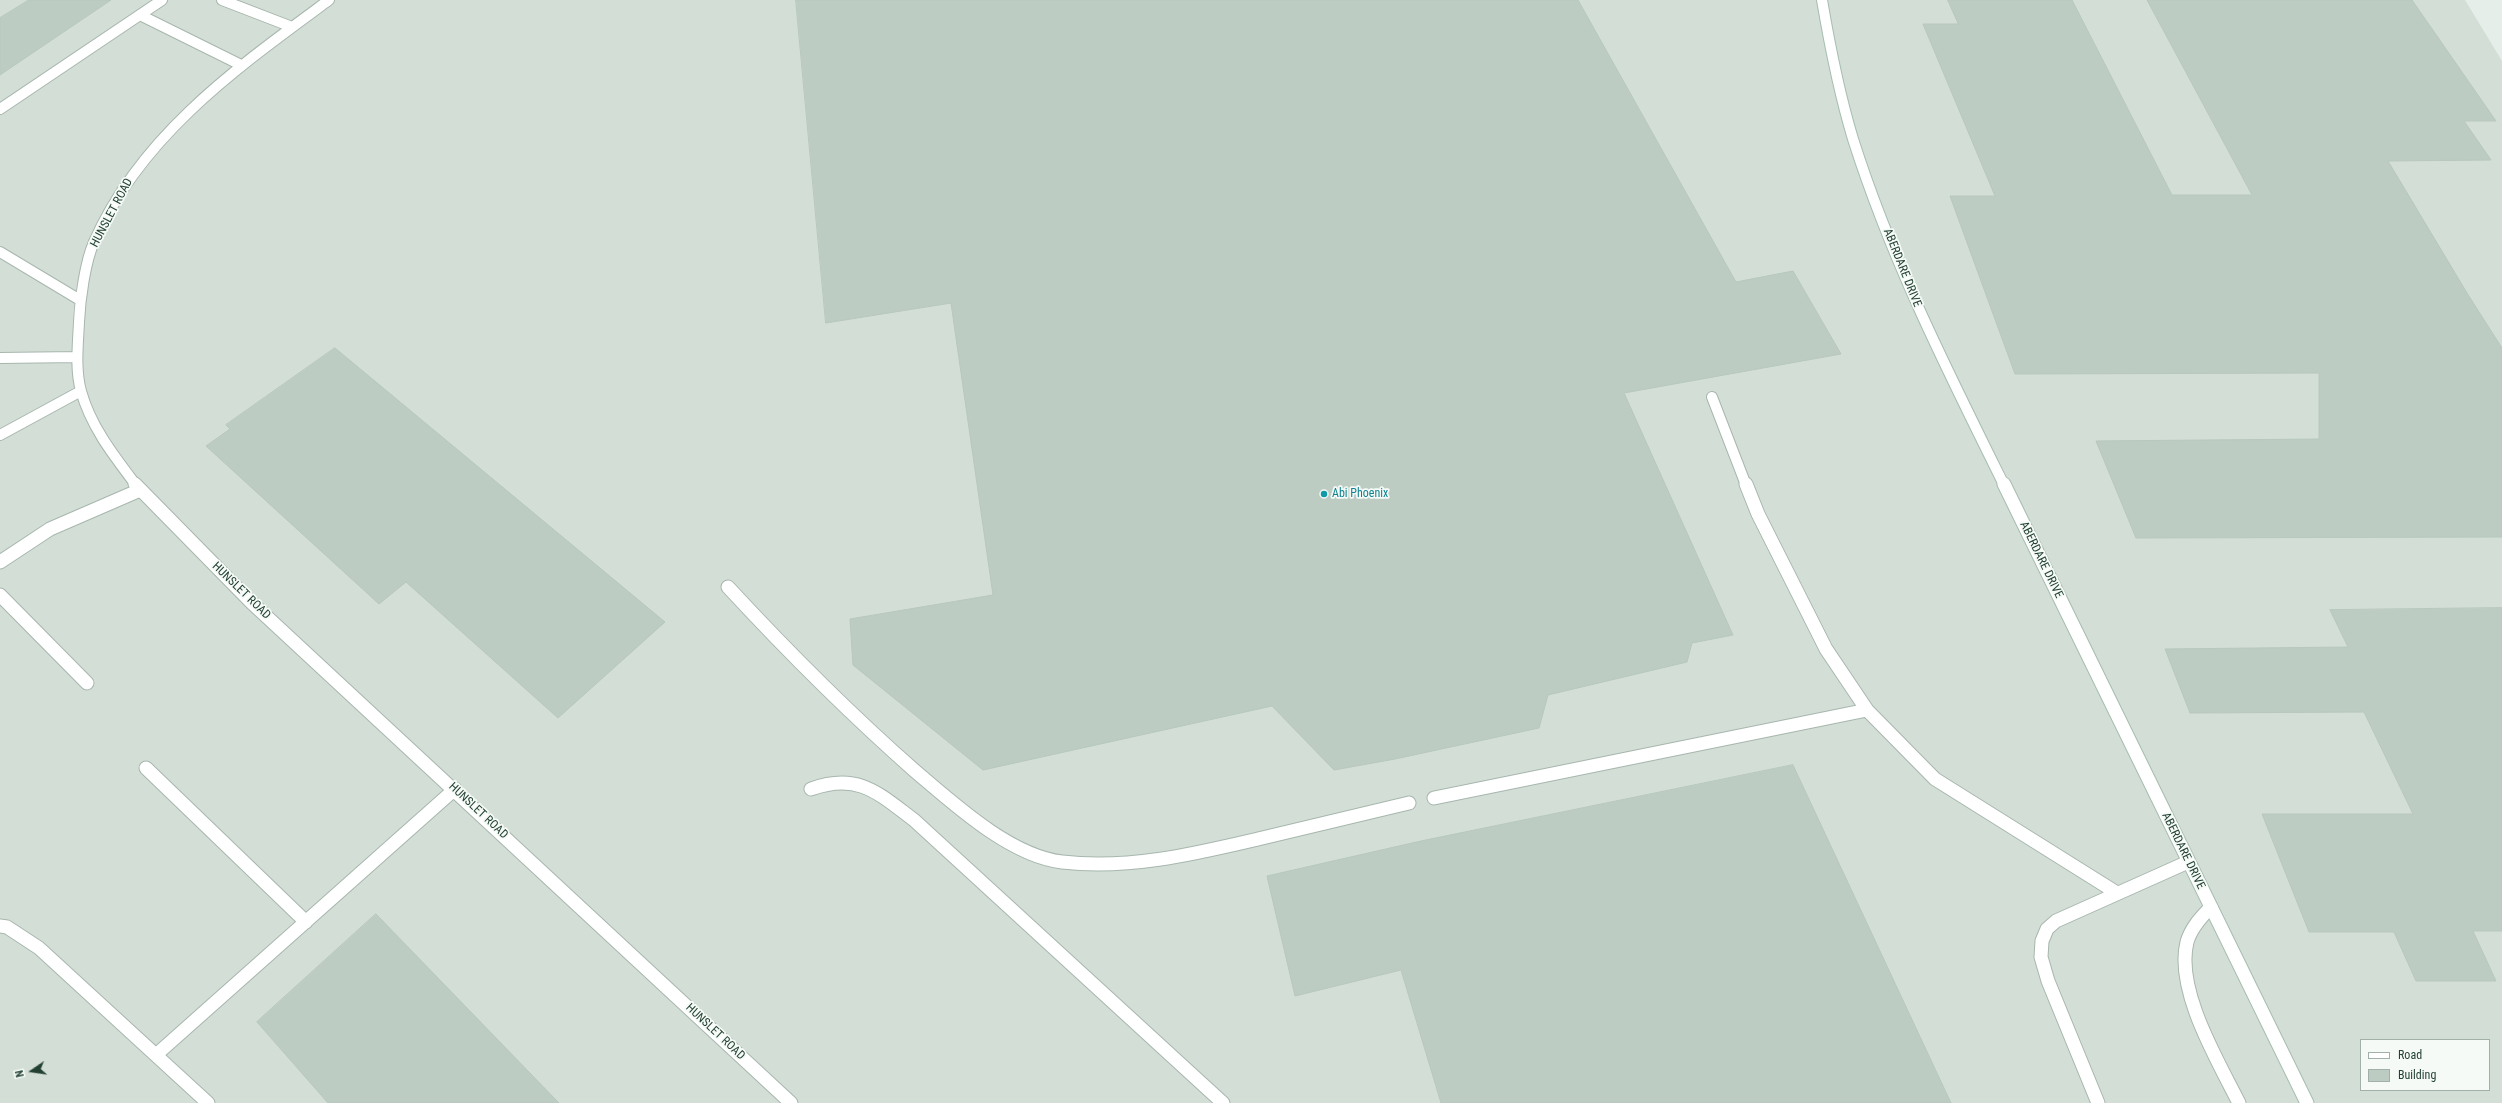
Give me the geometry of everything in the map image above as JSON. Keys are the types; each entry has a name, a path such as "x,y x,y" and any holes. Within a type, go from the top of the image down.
{"street":[{"path":"0,109 162,0"},
{"path":"222,0 292,27"},
{"name":"HUNSLET ROAD","path":"329,0 241,66 181,117 127,181 93,243 80,300 77,357 81,391 103,442 140,490 252,603 455,789 791,1103"},
{"name":"ABERDARE DRIVE","path":"1822,0 1826,31 1852,138 1911,293 2306,1103"},
{"path":"140,15 241,66"},
{"path":"0,252 80,300"},
{"path":"0,358 77,357"},
{"path":"0,435 81,391"},
{"path":"1712,397 1758,514 1826,649 1868,710 1935,779 2117,894"},
{"path":"0,562 50,529 140,490"},
{"path":"728,587 799,664 853,717 959,809 1024,852 1060,862 1109,865 1181,857 1409,803"},
{"path":"0,596 87,683"},
{"path":"1434,798 1868,710"},
{"path":"146,768 306,922"},
{"path":"811,789 824,783 837,781 849,781 868,786 914,820 1223,1103"},
{"path":"157,1054 455,789"},
{"path":"2098,1103 2048,981 2041,957 2042,941 2047,929 2056,921 2188,862"},
{"path":"2211,907 2193,927 2186,948 2185,974 2191,997 2239,1103"},
{"path":"0,926 7,927 38,948 157,1054 208,1103"}],"shaded area":[{"path":"0,0 2465,0 2502,61 2502,1103 0,1103"}],"building":[{"path":"29,0 111,0 0,75 0,18"},
{"name":"Abi Phoenix","path":"796,0 1578,0 1736,282 1793,271 1841,354 1624,393 1733,635 1692,643 1687,662 1548,695 1539,728 1395,759 1334,770 1272,706 983,770 853,665 850,619 993,595 951,303 826,323"},
{"path":"1948,0 2072,0 2172,195 2252,195 2147,0 2412,0 2496,121 2464,121 2491,160 2388,161 2467,293 2502,348 2502,537 2136,538 2096,441 2319,439 2319,373 2015,374 1950,196 1995,196 1923,24 1958,24"},
{"path":"335,348 665,622 558,718 406,582 379,604 206,446 230,429 226,425"},
{"path":"2502,608 2502,931 2473,931 2496,981 2416,981 2394,932 2309,932 2262,814 2413,814 2364,712 2190,713 2165,649 2348,647 2330,610"},
{"path":"1793,765 1951,1103 1441,1103 1401,970 1295,996 1267,876 1421,841"},
{"path":"376,914 559,1103 328,1103 257,1022"}],"place":[{"name":"Abi Phoenix","path":"1324,494"}]}
